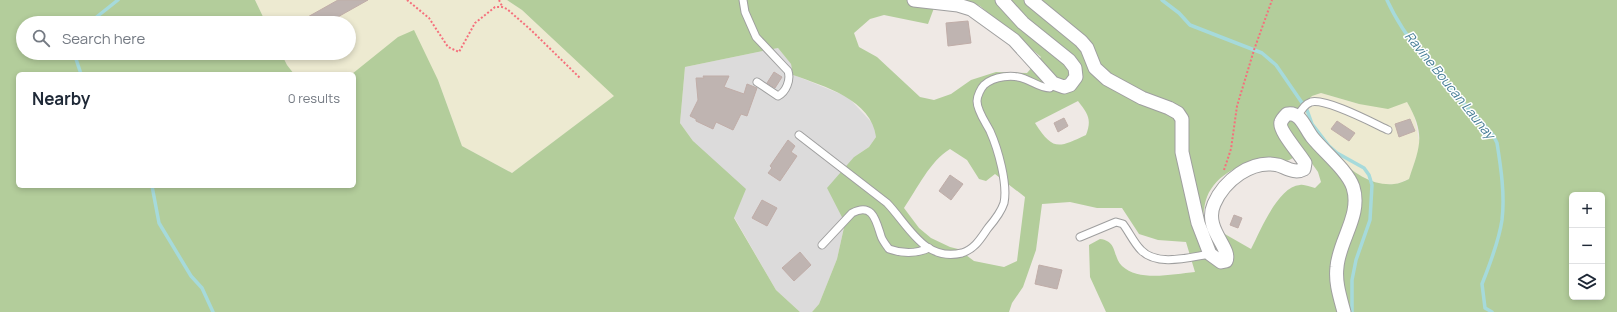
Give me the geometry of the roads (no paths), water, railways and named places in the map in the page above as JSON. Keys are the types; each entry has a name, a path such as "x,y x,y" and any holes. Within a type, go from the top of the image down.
{"street":[{"path":"914,0 958,5 970,9 1014,40 1053,83 1064,87 1070,85 1076,77 1073,64 1023,23 1002,0"},
{"path":"1031,0 1084,44 1091,55 1095,68 1107,79 1142,98 1161,104 1178,112 1183,125 1182,152 1198,223 1210,254 1221,262 1226,261 1228,258 1211,221 1213,206 1222,191 1242,172 1255,166 1266,164 1277,165 1292,171 1300,171 1304,169 1305,163 1299,152 1281,127 1281,122 1287,114 1303,110 1317,143 1338,165 1352,186 1355,202 1351,225 1337,266 1337,287 1344,312"}],"lane":[{"path":"743,0 751,29 788,71 790,76 784,91 778,96 757,82"},
{"path":"799,134 886,203 899,216 916,239 929,248 944,255 967,251 977,244 998,214 1004,203 1005,190 999,156 976,100 984,85 994,79 1007,76 1023,78 1046,88 1050,88 1053,83"},
{"path":"1303,110 1318,102 1335,106 1388,130"},
{"path":"822,244 852,213 857,210 866,210 873,214 877,219 881,237 889,249 908,253 922,252 929,248"},
{"path":"1080,237 1116,222 1123,224 1141,250 1158,259 1173,260 1210,254"}],"waterway":[{"path":"98,16 118,0"},
{"path":"1162,0 1179,13 1190,25 1262,53 1276,65 1307,110 1312,124 1329,146 1337,153 1364,168 1369,175 1372,185 1370,220 1356,260 1352,280 1352,312"},
{"name":"Ravine Boucan Launay","path":"1387,0 1396,18 1421,54 1449,88 1493,135 1497,143 1503,191 1503,211 1501,228 1482,284 1485,308 1492,312"},
{"path":"76,60 80,72"},
{"path":"152,188 159,223 191,276 202,288 213,312"}]}
